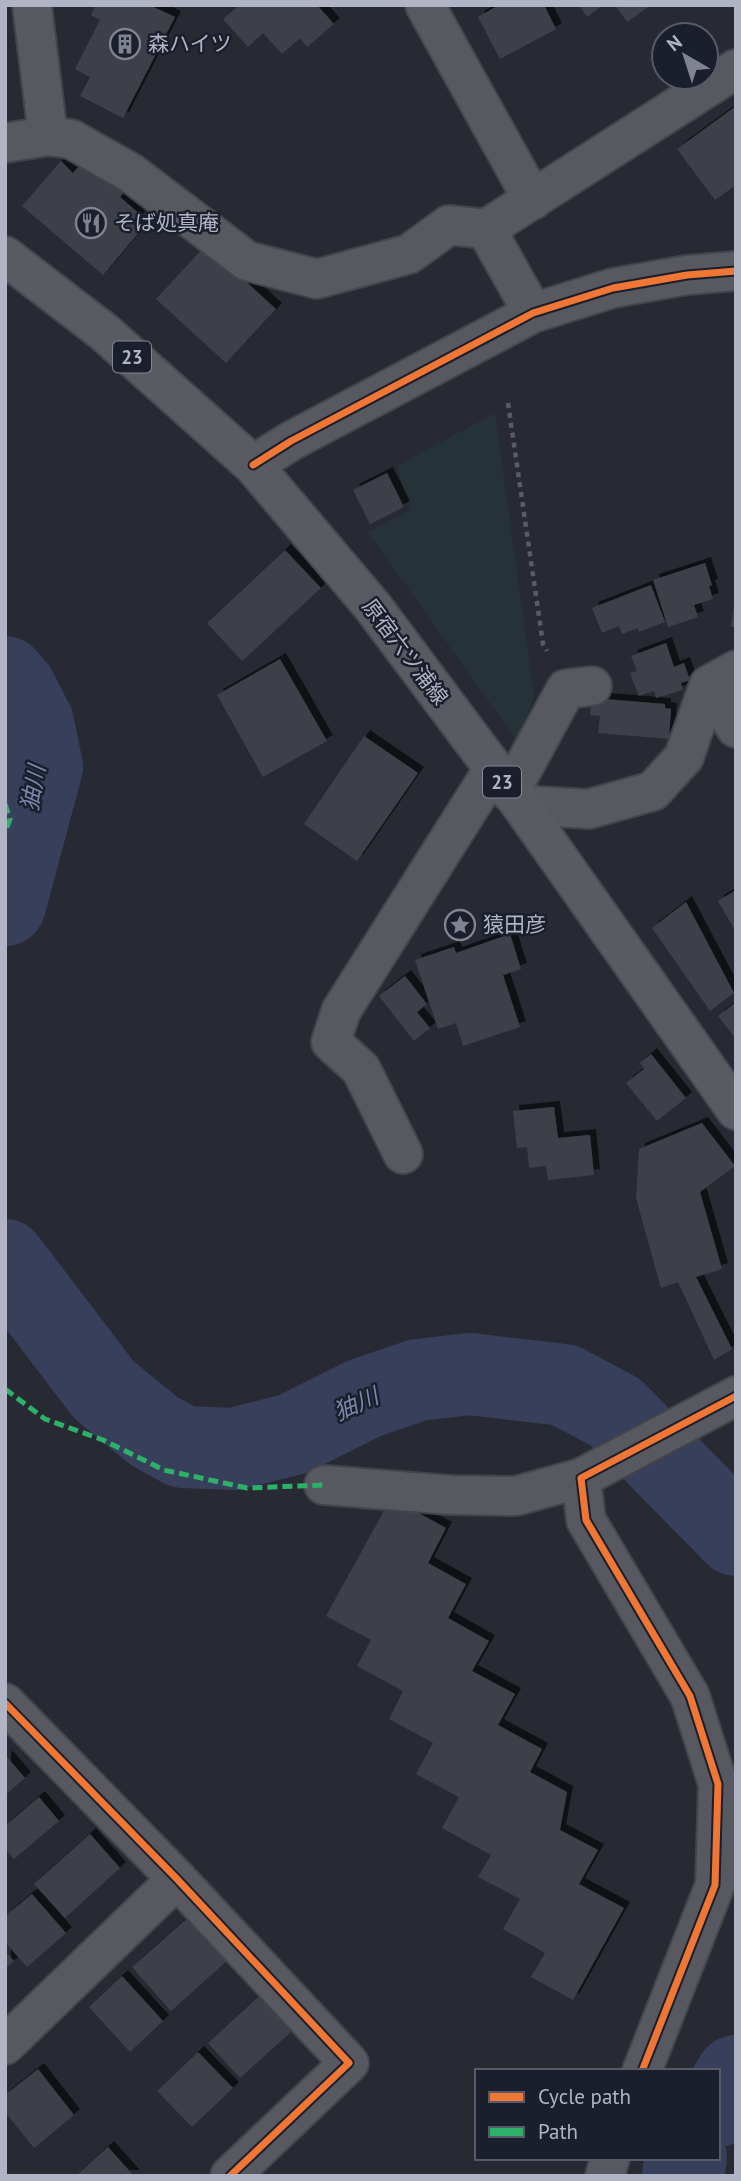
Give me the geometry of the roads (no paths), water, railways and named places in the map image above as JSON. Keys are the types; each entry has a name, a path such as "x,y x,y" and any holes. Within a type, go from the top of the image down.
{"main road":[{"name":"原宿六ツ浦線","path":"5,256 104,332 253,465 373,607 732,1099"}],"street":[{"path":"32,5 48,136"},
{"path":"425,5 533,200"},
{"path":"5,143 48,136 71,139 131,173 247,261 317,279 409,254 449,225 486,229 736,69"},
{"path":"486,229 534,313"},
{"path":"253,465 291,441 534,313 612,289 687,275 736,271"},
{"path":"508,789 589,809 653,791 684,757 722,677"},
{"path":"722,677 736,728"},
{"path":"403,1154 361,1069 331,1042 341,1011 508,789 579,688"},
{"path":"324,1485 450,1495 516,1496 581,1478 736,1396"},
{"path":"581,1478 586,1520 690,1696 718,1784 715,1885 643,2069"},
{"path":"8,1713 177,1879 349,2063 230,2176"},
{"path":"5,2045 177,1879"}],"waterway":[{"name":"㹨川","path":"5,677 16,690 33,723 42,767 5,905"},
{"name":"㹨川","path":"5,1260 104,1390 154,1431 183,1447 234,1449 293,1434 365,1398 418,1380 470,1374 564,1385 615,1412 736,1535"},
{"name":"㹨川","path":"720,2103 736,2076"},
{"name":"㹨川","path":"683,2176 686,2160"}],"place":[{"name":"森ハイツ","path":"125,44"},
{"name":"そば処真庵","path":"91,223"},
{"name":"猿田彦","path":"460,925"}]}
